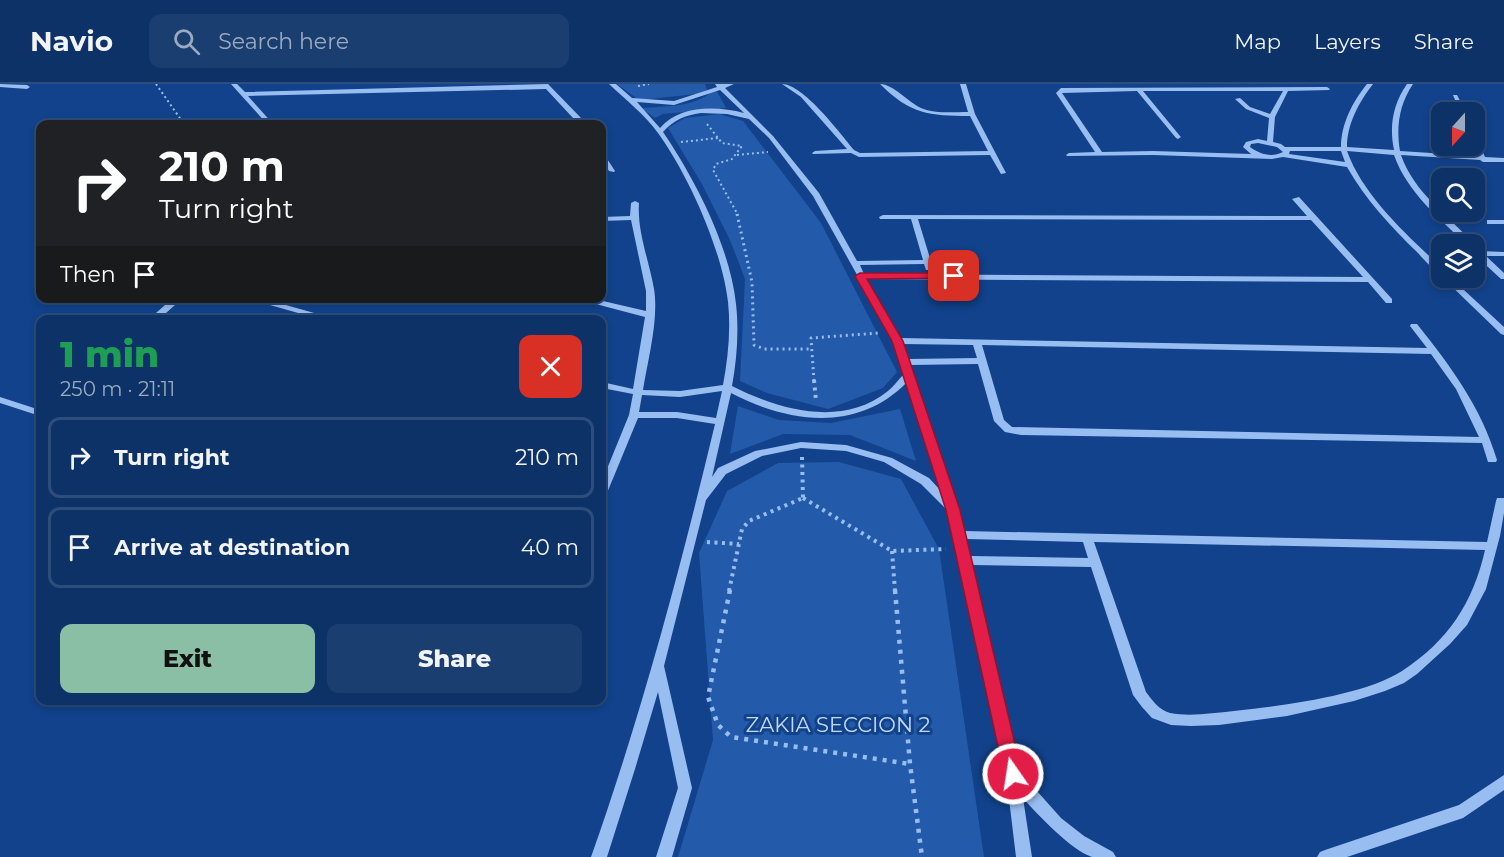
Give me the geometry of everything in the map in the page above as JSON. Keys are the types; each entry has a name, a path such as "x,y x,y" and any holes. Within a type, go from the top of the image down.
{"street":[{"path":"234,84 266,120"},
{"path":"599,857 658,665 720,422 728,387 732,302 721,258 706,219 667,144 660,132 631,100 612,84"},
{"path":"631,100 674,103 695,98 719,85 731,84"},
{"path":"785,84 803,96 852,151"},
{"path":"882,84 912,109 921,112 972,114"},
{"path":"963,84 972,114 1003,173"},
{"path":"1370,84 1359,96 1343,149 1348,165 1387,216 1431,262"},
{"path":"1410,84 1400,95 1394,126 1398,153 1406,174 1461,234"},
{"path":"0,85 27,87"},
{"path":"242,94 547,85 579,120"},
{"path":"719,85 782,150 816,195 898,341 953,510 966,560 1013,774 1024,857"},
{"path":"1138,89 1178,137"},
{"path":"1099,153 1059,93 1061,90 1327,89"},
{"path":"1257,90 1281,101"},
{"path":"1270,142 1272,117 1286,90"},
{"path":"1455,96 1458,102"},
{"path":"1238,99 1248,108 1272,117"},
{"path":"660,132 668,123 696,112 732,112 750,117"},
{"path":"1262,156 1246,147 1248,142 1270,142 1284,152 1348,165"},
{"path":"1069,155 1099,153 1262,156 1284,152 1343,149 1504,160"},
{"path":"815,153 852,151 868,156 992,153"},
{"path":"1482,156 1484,160"},
{"path":"606,162 612,171"},
{"path":"1296,199 1389,301"},
{"path":"606,483 634,415 650,315 650,291 634,218 635,203"},
{"path":"882,217 1313,218"},
{"path":"914,217 931,275"},
{"path":"606,219 634,218"},
{"path":"1490,222 1504,222"},
{"path":"1485,252 1504,254"},
{"path":"1485,259 1504,277"},
{"path":"854,263 927,262"},
{"path":"860,276 1371,280"},
{"path":"1458,288 1504,332"},
{"path":"158,315 174,303"},
{"path":"269,303 315,315"},
{"path":"598,303 650,315"},
{"path":"1414,326 1462,390 1487,440 1492,460"},
{"path":"898,341 1434,351"},
{"path":"976,343 999,421 1009,430 1487,440"},
{"path":"904,362 983,362"},
{"path":"606,386 637,394 698,395 728,387 751,402 780,412 818,415 845,414 874,405 896,391 909,374"},
{"path":"0,400 36,409"},
{"path":"634,415 672,413 720,422"},
{"path":"700,502 722,471 759,453 801,446 846,448 888,460 925,481 953,510"},
{"path":"606,463 613,465"},
{"path":"1087,537 1140,694 1151,709 1169,719 1205,721 1339,700 1398,680 1452,634 1481,590 1501,501"},
{"path":"958,535 1491,546"},
{"path":"966,560 1094,563"},
{"path":"658,665 685,788 664,857"},
{"path":"1013,774 1047,817 1084,846 1108,857"},
{"path":"1325,857 1463,810 1504,782"}],"path":[{"path":"156,84 181,120"},
{"path":"696,112 722,143 742,146 732,159 716,164 713,170 733,206 744,236 754,299 754,345 764,349 812,350"},
{"path":"667,144 719,137"},
{"path":"736,155 751,156 782,150"},
{"path":"818,415 811,338 861,335"},
{"path":"801,446 803,498"},
{"path":"803,498 749,520 742,529 708,697 718,725 730,737 910,764"},
{"path":"803,498 892,551 929,550"},
{"path":"691,540 739,544"},
{"path":"892,551 910,764 922,857"}],"green space":[{"path":"617,84 705,84 707,90 697,94 639,100"},
{"path":"715,88 726,108 663,114 655,118 641,108 691,103 708,95"},
{"path":"719,114 743,121 821,223 897,372 883,388 828,409 767,393 740,381 745,279 730,240 702,184 668,128 685,118"},
{"path":"738,406 779,420 831,423 900,409 916,461 850,435 783,434 730,454"},
{"name":"ZAKIA SECCION 2","path":"839,462 901,479 939,549 984,857 678,857 713,740 699,553 727,491 778,463"}],"route":[{"path":"954,276 860,276 898,341 953,510 1013,774"}]}
